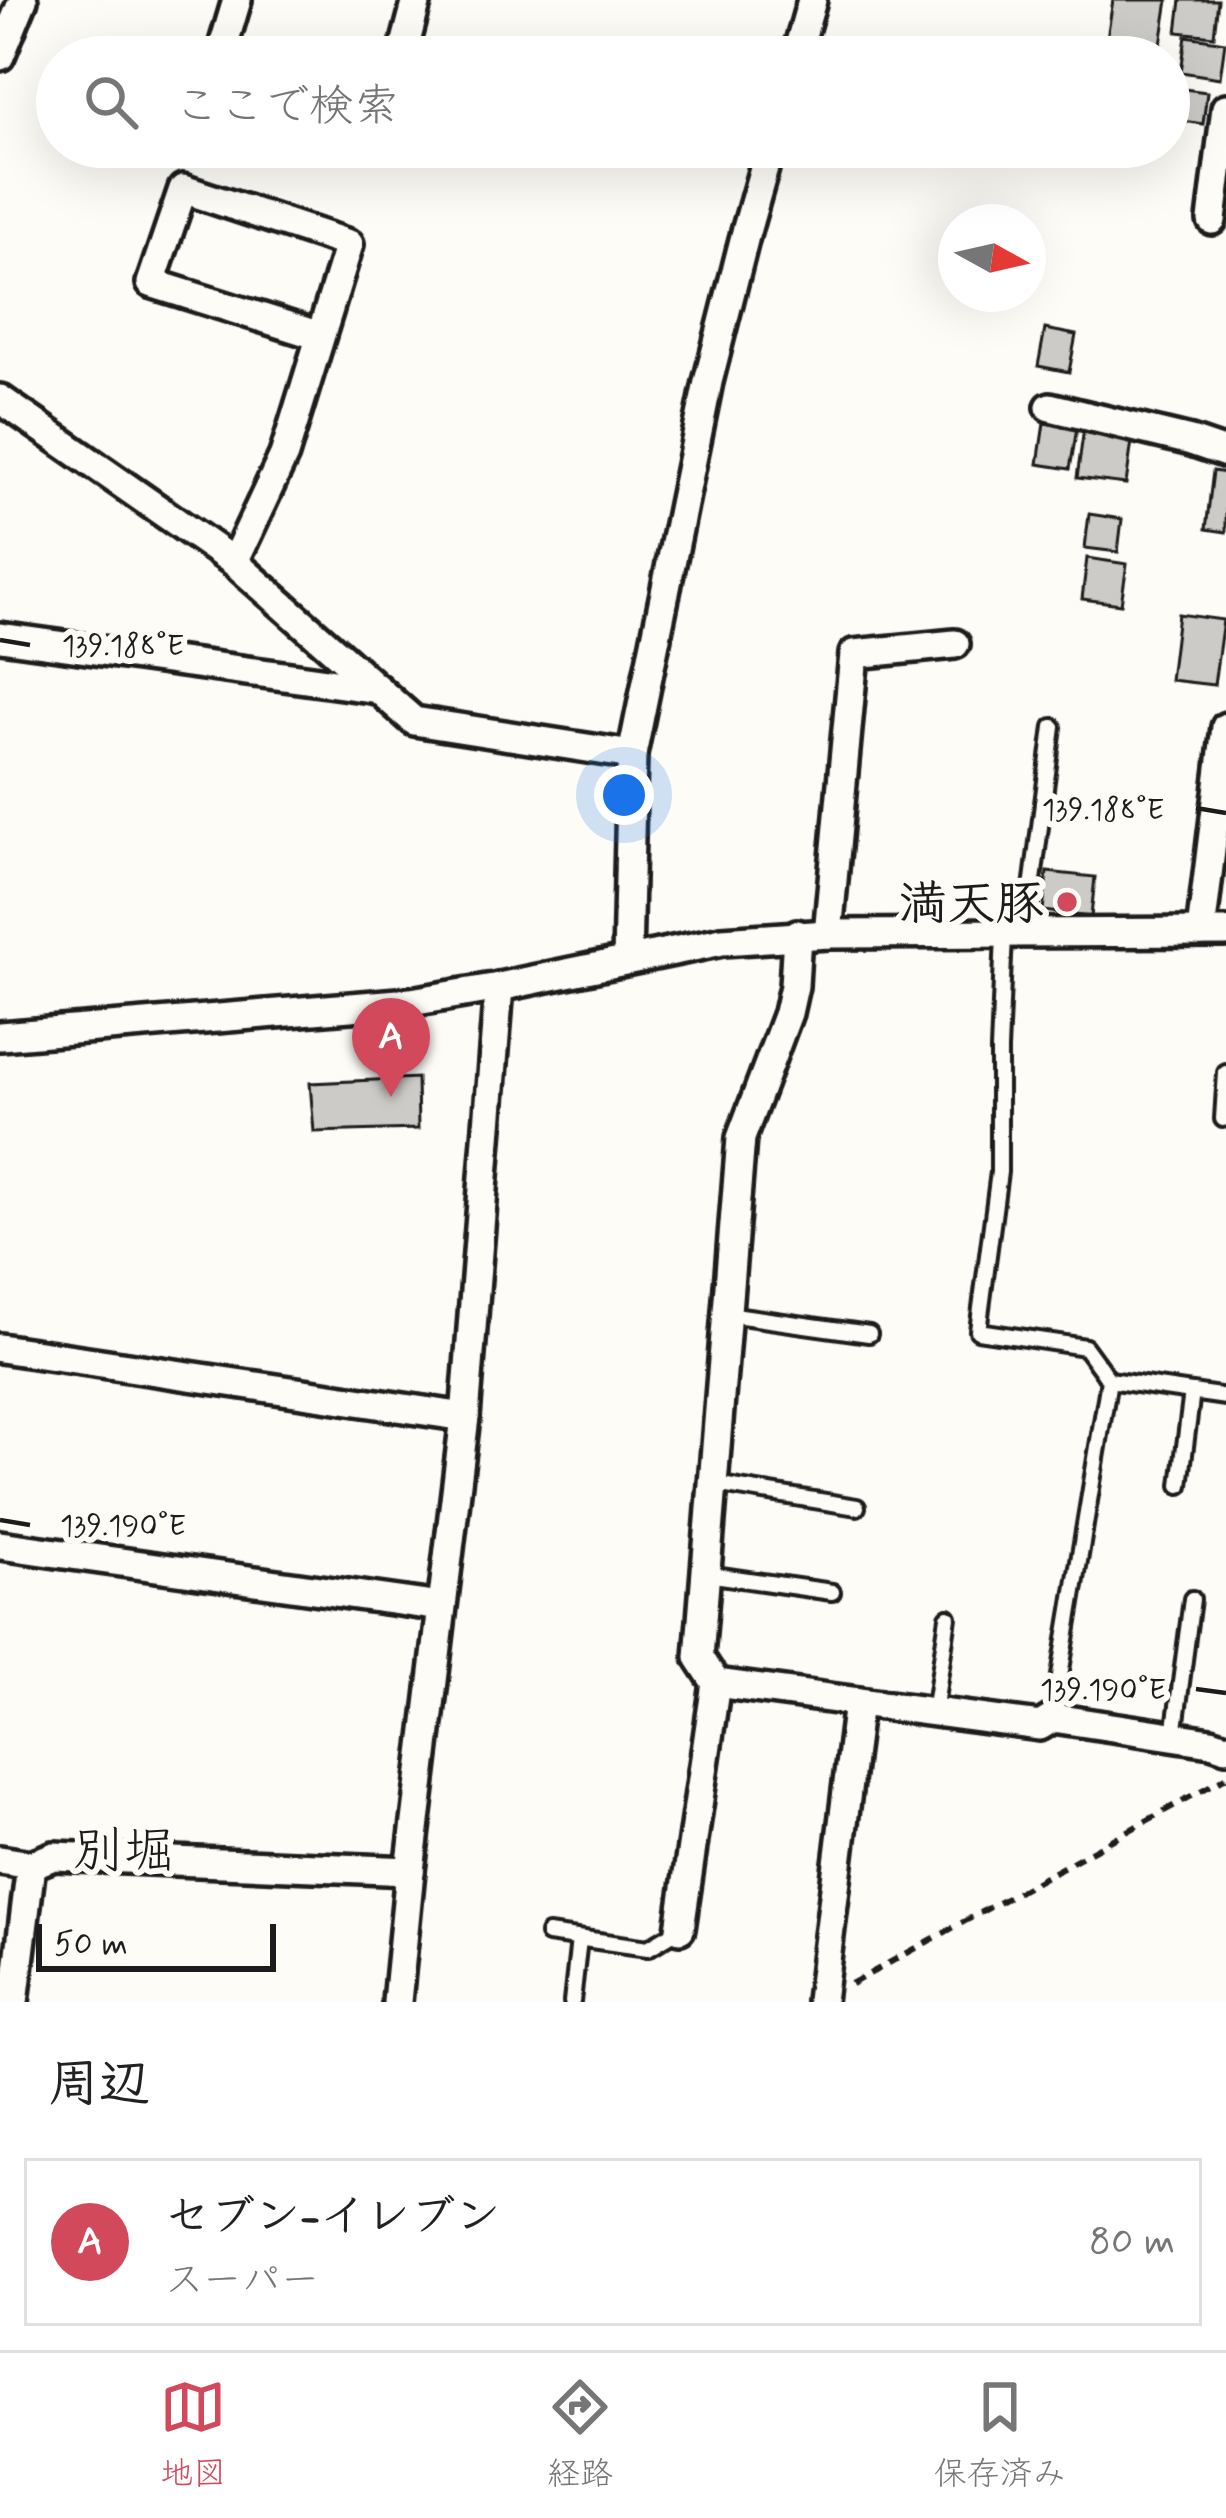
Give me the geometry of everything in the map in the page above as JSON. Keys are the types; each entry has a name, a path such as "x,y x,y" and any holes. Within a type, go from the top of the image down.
{"street":[{"path":"0,56 23,0"},
{"path":"226,36 237,0"},
{"path":"408,36 417,0"},
{"path":"802,36 812,0"},
{"path":"1212,220 1226,108"},
{"path":"627,960 632,755 709,382 765,168"},
{"path":"234,562 284,455 350,244 183,188 151,284 320,336"},
{"path":"0,399 234,562 414,721 632,755"},
{"path":"1050,407 1226,453"},
{"path":"0,637 377,689"},
{"path":"828,934 854,654 955,644"},
{"path":"0,1036 411,1002 722,941 796,934 1213,932 1226,727"},
{"path":"680,1928 716,1683 699,1657 741,1138 788,1012 796,934"},
{"path":"397,2002 465,1417 499,987"},
{"path":"0,1348 465,1417"},
{"path":"0,1545 441,1607"},
{"path":"716,1683 1040,1726 1053,1718 1226,1747"},
{"path":"821,2001 858,1702"},
{"path":"0,1860 31,1864 54,1856 410,1871"},
{"path":"14,2002 31,1864"}],"lane":[{"path":"1053,727 999,1050 999,1172 978,1330 1085,1347 1109,1380 1053,1718"},
{"path":"1223,1118 1226,1073"},
{"path":"727,1314 869,1334"},
{"path":"1109,1380 1226,1397"},
{"path":"1180,1485 1192,1392"},
{"path":"715,1484 857,1507"},
{"path":"707,1574 832,1592"},
{"path":"1174,1736 1192,1599"},
{"path":"934,1712 948,1617"},
{"path":"548,1934 648,1948 680,1928"},
{"path":"572,2002 579,1939"}],"path":[{"path":"821,2001 1226,1777"}],"building":[{"path":"1113,0 1168,0 1162,36 1107,36"},
{"path":"1181,0 1218,0 1214,36 1177,32"},
{"path":"1190,37 1225,42 1220,78 1190,73"},
{"path":"1190,90 1207,92 1203,124 1190,122"},
{"path":"1045,329 1076,335 1069,372 1038,366"},
{"path":"1044,423 1077,428 1070,469 1038,464"},
{"path":"1084,428 1133,434 1126,484 1077,478"},
{"path":"1213,471 1226,473 1226,532 1206,529"},
{"path":"1089,514 1122,519 1118,552 1085,548"},
{"path":"1087,558 1127,564 1121,604 1082,599"},
{"path":"1178,614 1223,620 1214,685 1170,680"},
{"path":"1047,872 1095,877 1091,917 1043,911"},
{"path":"417,1078 418,1129 314,1132 310,1083"}],"place":[{"name":"満天豚","path":"1067,902"},
{"name":"セブン-イレブン","path":"391,1097"}],"district":[{"name":"別堀","path":"124,1849"}]}
